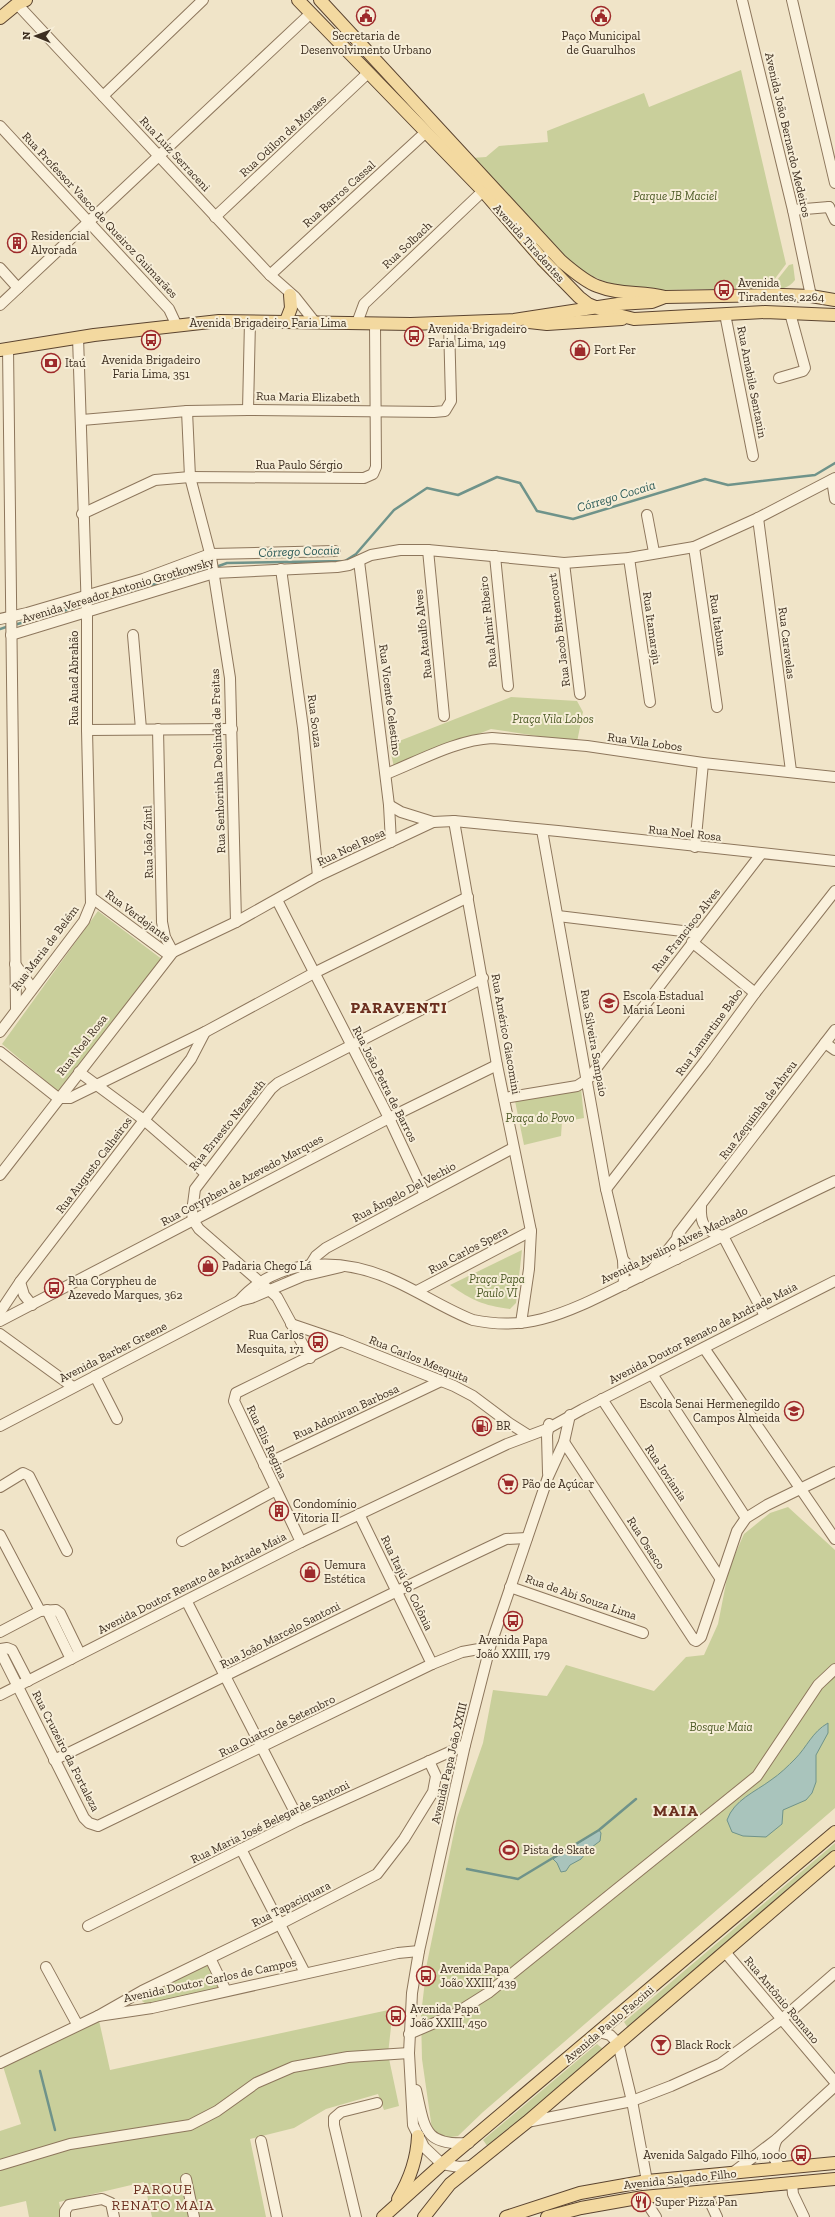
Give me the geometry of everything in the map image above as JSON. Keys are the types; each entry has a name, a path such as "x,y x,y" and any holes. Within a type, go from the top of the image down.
{"main road":[{"name":"Avenida Tiradentes","path":"298,0 483,191 579,298 597,308 634,318 790,313 835,315"},
{"name":"Avenida Tiradentes","path":"320,0 574,272 597,286 608,290 652,293 665,297 806,296 835,300"},
{"path":"0,18 21,2"},
{"path":"286,321 291,308 290,294"},
{"name":"Avenida Brigadeiro Faria Lima","path":"4,349 78,337 176,324 250,321 314,321 375,324 514,320 618,304 652,302 665,297"},
{"name":"Avenida Brigadeiro Faria Lima","path":"514,320 547,324 634,318"},
{"name":"Avenida Paulo Faccini","path":"383,2217 442,2164 469,2143 835,1832"},
{"name":"Avenida Paulo Faccini","path":"424,2217 450,2184 527,2122 835,1857"},
{"path":"393,2207 411,2175 418,2150 418,2136"},
{"name":"Avenida Salgado Filho","path":"506,2217 580,2193 647,2181 835,2163"},
{"name":"Avenida Salgado Filho","path":"547,2217 581,2208 643,2197 835,2179"}],"street":[{"path":"103,96 203,0"},
{"name":"Avenida João Bernardo Medeiros","path":"742,0 793,210 806,277 806,296"},
{"path":"792,0 835,183"},
{"name":"Rua Luiz Serraceni","path":"21,2 103,96 270,275 290,294 295,296 305,307 314,321"},
{"path":"0,305 310,14"},
{"name":"Rua Odilon de Moraes","path":"215,217 368,73"},
{"name":"Rua Professor Vasco de Queiroz Guimarães","path":"0,126 169,309 176,324"},
{"name":"Rua Barros Cassal","path":"270,275 426,132"},
{"name":"Rua Solbach","path":"357,323 364,304 483,191"},
{"path":"793,210 832,203 835,220"},
{"path":"0,268 18,288"},
{"path":"779,378 803,371 805,368 790,313"},
{"name":"Rua Amabile Sentanin","path":"725,314 753,456"},
{"path":"248,410 250,321"},
{"name":"Rua Maria Elizabeth","path":"82,420 187,411 445,411 451,401 449,323"},
{"name":"Rua Paulo Sérgio","path":"82,514 149,481 190,477 364,478 373,474 376,467 374,411 375,324"},
{"name":"Rua Auad Abrahão","path":"78,337 82,420 82,514 86,604 87,730 92,898"},
{"path":"4,349 11,619 16,1009"},
{"name":"Rua Senhorinha Deolinda de Freitas","path":"187,411 190,477 213,571 230,678 236,922"},
{"path":"834,479 835,498"},
{"name":"Avenida Vereador Antonio Grotkowsky","path":"0,619 11,619 86,604 213,571 337,567 387,551 428,550 564,563 629,558 654,552 694,547 758,518 834,479"},
{"path":"647,515 654,552"},
{"name":"Rua Caravelas","path":"758,518 791,771"},
{"name":"Rua Itabuna","path":"694,547 717,707"},
{"name":"Rua Ataulfo Alves","path":"428,550 444,716"},
{"name":"Avenida Vereador Antonio Grotkowsky","path":"11,634 143,579 210,556 336,551"},
{"name":"Rua Almir Ribeiro","path":"495,556 508,686"},
{"name":"Rua Itamaraju","path":"629,558 650,702"},
{"name":"Rua Vicente Celestino","path":"359,560 386,774 391,842"},
{"name":"Rua Jacob Bittencourt","path":"564,563 580,694"},
{"name":"Rua Souza","path":"281,570 303,728 318,876"},
{"path":"133,635 141,729"},
{"name":"Rua João Zintl","path":"158,729 162,922 165,937 171,953"},
{"path":"87,730 232,729"},
{"name":"Rua Vila Lobos","path":"386,774 466,743 480,739 492,738 587,746 703,763 791,771 835,777"},
{"path":"695,847 703,763"},
{"path":"389,805 401,812 433,822"},
{"name":"Rua Noel Rosa","path":"0,1175 171,953 236,922 318,876 433,822 454,822 542,830 835,861"},
{"name":"Rua Américo Giacomini","path":"454,822 483,978 497,1065 531,1231 529,1268 521,1323"},
{"name":"Rua Silveira Sampaio","path":"542,830 588,1080 606,1189 623,1260 624,1285"},
{"name":"Rua Francisco Alves","path":"588,1080 699,932 761,854"},
{"name":"Rua Lamartine Babo","path":"606,1189 706,1060 755,992 835,891"},
{"path":"0,1052 58,1098 70,1098 206,1032 314,973 468,897"},
{"name":"Rua Verdejante","path":"92,898 171,953"},
{"name":"Rua Maria de Belém","path":"0,1032 88,916 92,898"},
{"name":"Rua João Petra de Barros","path":"277,900 389,1118 425,1195"},
{"path":"558,916 699,932"},
{"path":"692,942 755,992"},
{"path":"15,964 32,988"},
{"name":"Rua Ernesto Nazareth","path":"193,1220 191,1205 195,1189 205,1173 271,1089 285,1079 483,978"},
{"name":"Rua Zequinha de Abreu","path":"650,1272 835,1030"},
{"name":"Rua Augusto Calheiros","path":"0,1312 20,1282 191,1059 206,1032"},
{"path":"825,1043 835,1050"},
{"name":"Rua Corypheu de Azevedo Marques","path":"0,1321 389,1118 497,1065"},
{"path":"79,1072 144,1120 205,1173"},
{"path":"504,1098 577,1086 588,1080"},
{"name":"Rua Ângelo Del Vechio","path":"311,1264 316,1256 326,1248 513,1148"},
{"path":"821,1188 835,1172"},
{"name":"Avenida Avelino Alves Machado","path":"521,1323 542,1319 569,1310 624,1285 835,1181"},
{"path":"701,1206 700,1217 704,1227 713,1233 723,1236 765,1316"},
{"path":"193,1220 206,1236 277,1296 310,1358"},
{"name":"Rua Carlos Spera","path":"417,1291 531,1231"},
{"path":"675,1241 674,1249 677,1259"},
{"path":"623,1260 640,1277"},
{"name":"Avenida Barber Greene","path":"239,1301 260,1282 289,1268 311,1264 345,1266 373,1271 417,1291 460,1315 474,1320 495,1324 521,1323"},
{"name":"Avenida Barber Greene","path":"0,1426 239,1301 251,1298 303,1276 345,1266"},
{"name":"Avenida Doutor Renato de Andrade Maia","path":"0,1695 187,1602 301,1542 602,1400 835,1281"},
{"path":"20,1282 24,1295 32,1305"},
{"name":"Rua Carlos Mesquita","path":"291,1324 341,1341 473,1396 509,1423 528,1435"},
{"path":"0,1334 73,1387"},
{"name":"Rua Elis Regina","path":"301,1542 234,1401 234,1397 236,1393 310,1358 341,1341"},
{"path":"704,1348 829,1533 835,1539"},
{"path":"652,1374 746,1518"},
{"path":"95,1376 116,1419"},
{"name":"Rua Adoniran Barbosa","path":"264,1465 440,1381"},
{"name":"Rua Joviania","path":"602,1400 720,1578"},
{"name":"Avenida Papa João XXIII","path":"442,2164 429,2153 413,2125 409,2034 416,1954 465,1745 489,1651 524,1540 548,1477 564,1442 570,1415"},
{"name":"Avenida Papa João XXIII","path":"548,1426 548,1477"},
{"name":"Rua Osasco","path":"564,1442 694,1640 699,1640 701,1637 720,1578"},
{"path":"556,1462 576,1460"},
{"path":"720,1578 738,1531 746,1518 767,1505 835,1472"},
{"path":"0,1487 23,1473 29,1476 67,1551"},
{"path":"182,1541 276,1490"},
{"name":"Rua Itajú do Colônia","path":"359,1514 432,1664"},
{"path":"0,1535 43,1611 76,1656"},
{"name":"Rua João Marcelo Santoni","path":"54,1760 226,1677 396,1590 506,1539 524,1540"},
{"path":"709,1562 725,1564"},
{"name":"Rua de Abi Souza Lima","path":"510,1587 643,1633"},
{"path":"187,1602 299,1820"},
{"path":"0,1632 43,1611"},
{"path":"0,1650 7,1648 12,1650 28,1681"},
{"name":"Rua Quatro de Setembro","path":"93,1825 104,1825 432,1664 473,1649 489,1651"},
{"name":"Rua Cruzeiro da Fortaleza","path":"0,1650 84,1818 93,1825"},
{"path":"409,2034 453,2015 488,1993 757,1776 818,1685 835,1669"},
{"name":"Rua Maria José Belegarde Santoni","path":"88,1926 299,1820 465,1745"},
{"name":"Rua Tapaciquara","path":"98,2016 142,1991 280,1924 379,1871 404,1839 433,1792 436,1776 429,1761"},
{"path":"241,1849 305,1973"},
{"name":"Rua Antônio Romano","path":"725,1952 835,2082"},
{"name":"Avenida Doutor Carlos de Campos","path":"0,2064 77,2024 98,2016 152,2008 305,1973 416,1954"},
{"path":"210,1958 226,1991"},
{"path":"46,1967 77,2024"},
{"path":"527,2122 632,2101 671,2086 720,2064 782,2019 835,1973"},
{"path":"142,1991 142,2002 152,2008"},
{"path":"599,2032 610,2035 618,2043 632,2101 647,2181"},
{"path":"0,2165 70,2144 190,2125 217,2111 256,2083 292,2067 348,2057 409,2057"},
{"name":"Avenida Papa João XXIII","path":"409,2057 420,2114 431,2135 446,2143 469,2143"},
{"path":"731,2174 778,2139 835,2086"},
{"path":"356,2217 334,2125 334,2118 341,2112 377,2103"},
{"path":"778,2139 774,2145 773,2156 775,2162 782,2168"},
{"path":"261,2141 277,2217"},
{"path":"442,2164 458,2167 471,2166"},
{"path":"186,2179 194,2217"},
{"path":"792,2184 793,2194 804,2217"},
{"path":"705,2191 717,2217"},
{"path":"643,2197 656,2217"},
{"path":"65,2217 65,2211 69,2205 102,2199 111,2203 114,2217"}],"green space":[{"name":"Parque JB Maciel","path":"741,70 786,264 768,288 662,290 622,286 600,280 574,265 472,158 486,157 499,146 548,142 547,131 644,93 649,107"},
{"path":"793,264 795,280 784,288 770,289 789,265"},
{"name":"Praça Vila Lobos","path":"511,697 577,701 583,712 577,742 491,729 394,767 389,745"},
{"path":"98,911 163,960 59,1092 2,1044"},
{"name":"Praça do Povo","path":"581,1088 584,1118 562,1122 561,1136 524,1145 515,1101"},
{"name":"Praça Papa Paulo VI","path":"522,1250 516,1303 510,1309 478,1302 450,1285"},
{"name":"Bosque Maia","path":"788,1507 835,1550 835,1808 483,2112 458,2136 444,2138 432,2129 422,2059 421,2015 427,1963 457,1818 483,1743 493,1690 547,1696 566,1665 654,1691 686,1657 704,1655 718,1624 729,1568 744,1534 770,1513"},
{"path":"835,1843 835,1853 628,2028 624,2022"},
{"path":"209,1962 220,1988 149,2006 142,2001 142,1996"},
{"path":"393,2009 388,2054 399,2106 384,2110 378,2094 326,2109 294,2128 250,2139 266,2217 152,2217 144,2182 59,2202 62,2217 29,2217 26,2201 0,2207 0,2131 21,2124 2,2063 98,2016 110,2070"},
{"path":"597,2044 603,2049 488,2147 483,2140"}],"water":[{"path":"828,1723 828,1733 816,1755 816,1782 812,1793 806,1800 783,1810 782,1824 766,1837 743,1836 732,1832 727,1820 735,1807 746,1797 784,1770 818,1731"},
{"path":"599,1830 601,1833 600,1841 588,1850 581,1859 570,1865 566,1871 561,1872 557,1863 553,1859"}],"waterway":[{"name":"Córrego Cocaia","path":"216,567 227,563 345,561 356,554 394,510 427,488 458,495 497,477 520,483 537,511 573,519 705,479 728,485 815,475 835,463"},
{"name":"Córrego Cocaia","path":"89,603 211,568"},
{"name":"Córrego Cocaia","path":"14,625 84,605"},
{"name":"Córrego Cocaia","path":"0,629 9,626"},
{"path":"467,1869 518,1879 599,1830 636,1799"},
{"path":"40,2071 55,2130"}],"place":[{"name":"Secretaria de Desenvolvimento Urbano","path":"366,16"},
{"name":"Paço Municipal de Guarulhos","path":"601,16"},
{"name":"Residencial Alvorada","path":"17,243"},
{"name":"Avenida Tiradentes, 2264","path":"724,290"},
{"name":"Avenida Brigadeiro Faria Lima, 149","path":"414,336"},
{"name":"Avenida Brigadeiro Faria Lima, 351","path":"151,340"},
{"name":"Fort Fer","path":"580,350"},
{"name":"Itaú","path":"51,363"},
{"name":"Escola Estadual Maria Leoni","path":"609,1003"},
{"name":"Padaria Chego Lá","path":"208,1266"},
{"name":"Rua Corypheu de Azevedo Marques, 362","path":"54,1288"},
{"name":"Rua Carlos Mesquita, 171","path":"318,1342"},
{"name":"Escola Senai Hermenegildo Campos Almeida","path":"794,1411"},
{"name":"BR","path":"482,1426"},
{"name":"Pão de Açúcar","path":"508,1484"},
{"name":"Condomínio Vitoria II","path":"279,1511"},
{"name":"Uemura Estética","path":"310,1572"},
{"name":"Avenida Papa João XXIII, 179","path":"513,1621"},
{"name":"Pista de Skate","path":"509,1850"},
{"name":"Avenida Papa João XXIII, 439","path":"426,1976"},
{"name":"Avenida Papa João XXIII, 450","path":"396,2016"},
{"name":"Black Rock","path":"661,2045"},
{"name":"Avenida Salgado Filho, 1000","path":"801,2155"},
{"name":"Super Pizza Pan","path":"641,2202"}],"district":[{"name":"PARAVENTI","path":"399,1007"},
{"name":"MAIA","path":"676,1810"},
{"name":"PARQUE RENATO MAIA","path":"163,2198"}]}
